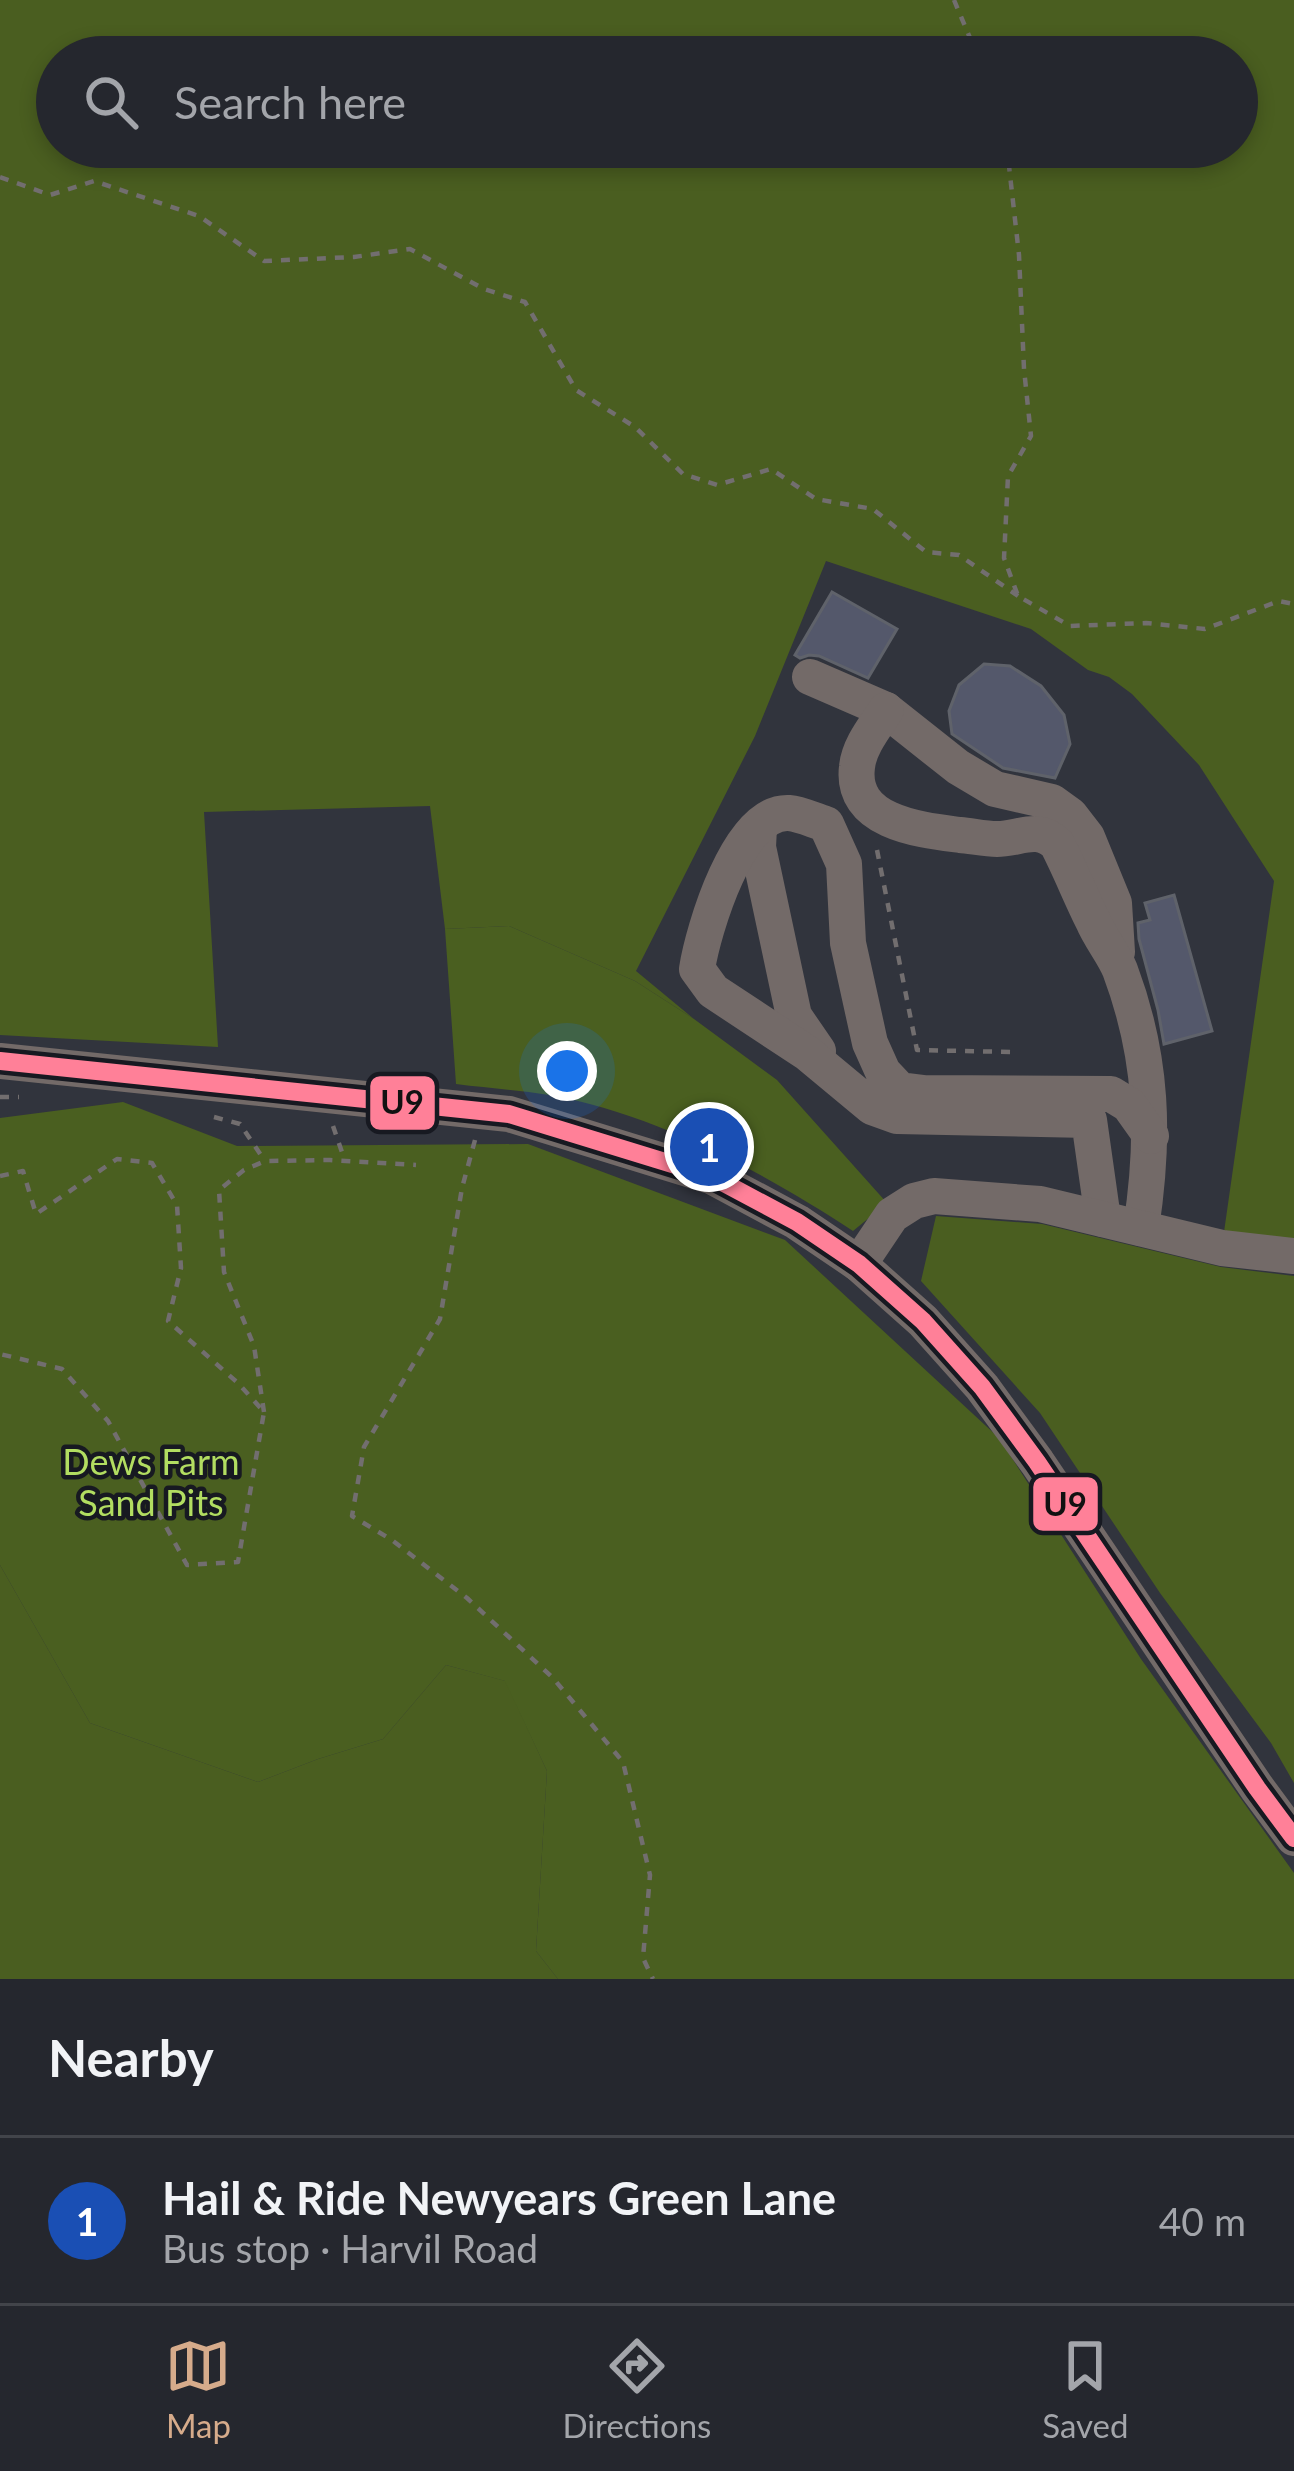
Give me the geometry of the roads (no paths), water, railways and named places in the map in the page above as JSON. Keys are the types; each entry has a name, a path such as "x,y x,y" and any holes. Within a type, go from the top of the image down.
{"street":[{"path":"809,677 886,710 994,789 1052,802 1070,815 1087,837 1114,903 1122,977"},
{"path":"886,710 861,750 856,770 859,790 869,806 910,828 998,839 1038,832 1057,844 1122,977 1139,1031 1151,1123 1141,1228"},
{"path":"846,1059 798,1046 713,992 697,969 703,935 728,870 765,821 786,812 826,824 844,864 848,943 870,1042 883,1072 900,1090 1111,1094 1151,1123"},
{"path":"759,827 758,847 794,1016 846,1059 872,1107 897,1116 1088,1120 1102,1219"},
{"path":"0,1061 509,1114 711,1176 797,1222 859,1264 923,1322 982,1387 1294,1838"},
{"path":"859,1264 892,1215 914,1201 934,1196 1040,1204 1222,1248 1294,1256"}],"place":[{"name":"Hail & Ride Newyears Green Lane","path":"709,1147"}],"park label":[{"name":"Dews Farm Sand Pits","path":"151,1482"}]}
